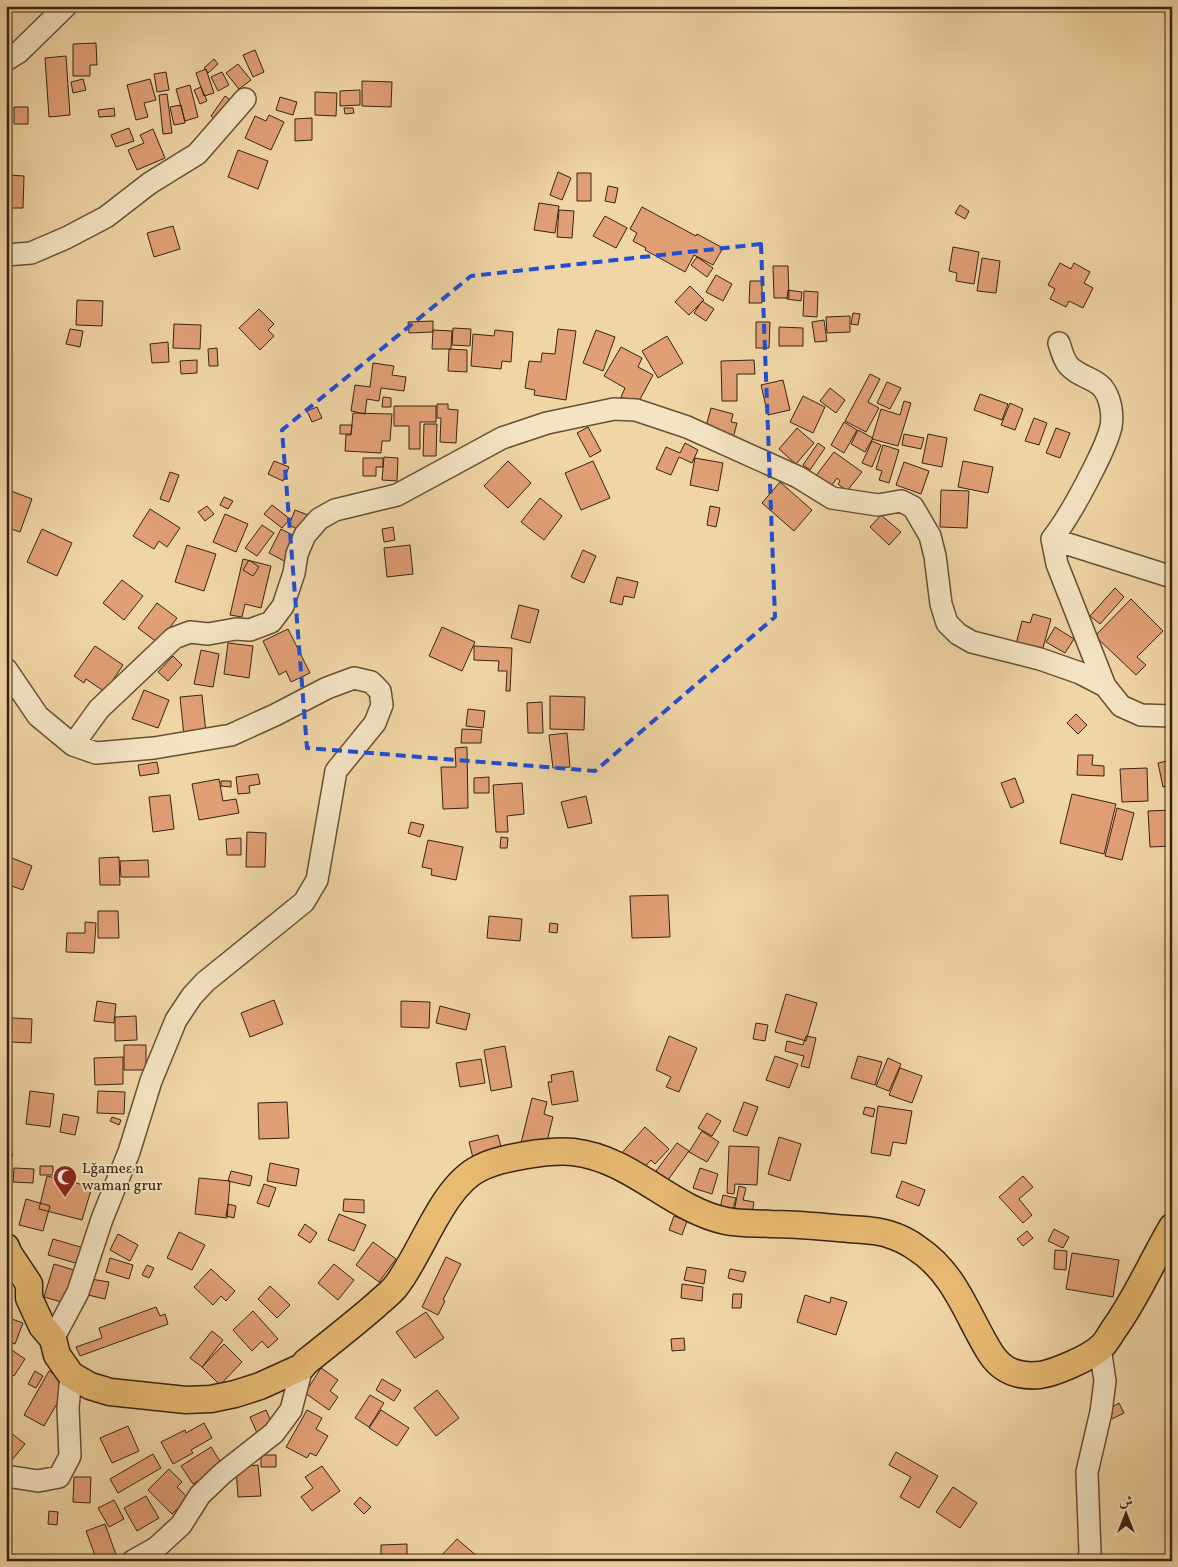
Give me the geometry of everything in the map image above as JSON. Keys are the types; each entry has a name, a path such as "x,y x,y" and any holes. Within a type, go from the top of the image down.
{"main road":[{"path":"6,1247 8,1254 29,1284 29,1298 42,1326 53,1339 57,1355 71,1375 90,1386 110,1392 186,1400 211,1399 235,1394 260,1386 302,1367 396,1287 448,1197 469,1174 480,1168 538,1154 571,1152 595,1156 636,1175 672,1198 700,1212 726,1221 748,1224 806,1225 888,1233 918,1249 932,1260 947,1276 960,1295 993,1357 1008,1371 1027,1376 1045,1374 1064,1368 1100,1348 1137,1294 1153,1260 1172,1227"}],"street":[{"path":"6,60 19,52 66,6"},
{"path":"6,255 31,253 66,238 106,217 150,183 197,154 246,99"},
{"path":"1059,344 1063,357 1072,370 1102,386 1109,400 1112,413 1111,427 1104,447 1078,499 1065,522 1052,539 1057,564 1105,686 1121,706 1141,715 1172,716"},
{"path":"73,746 99,709 174,638 190,632 208,634 236,629 250,630 271,622 283,606 294,573 297,554 305,535 319,519 335,510 397,495 502,438 547,424 614,408 636,410 687,427 798,476 832,498 878,505 901,500 913,507 930,536 935,556 941,604 947,623 952,630 972,642 1040,659 1080,673 1105,686"},
{"path":"1052,539 1172,577"},
{"path":"6,669 38,716 73,746 96,754 154,748 231,735 327,688 354,678 371,682 380,691 382,705 375,723 336,770 317,880 304,902 205,982 192,996 176,1020 151,1081 129,1152 102,1220 78,1292 53,1339"},
{"path":"1088,1561 1090,1553 1087,1472 1101,1412 1105,1381 1100,1348"},
{"path":"133,1561 156,1548 181,1526 200,1495 223,1473 274,1433 291,1410 302,1367"},
{"path":"6,1476 38,1481 59,1477 70,1456 68,1408 71,1375"}],"highlighted area":[{"path":"761,244 775,617 595,771 307,748 282,430 471,276"}],"building":[{"path":"96,43 97,65 90,65 90,76 73,76 73,44"},
{"path":"255,50 264,72 253,77 243,55"},
{"path":"66,56 70,115 49,117 45,58"},
{"path":"214,59 218,64 208,73 204,68"},
{"path":"238,64 251,80 239,89 226,73"},
{"path":"206,69 214,93 204,96 196,73"},
{"path":"166,72 169,90 157,92 154,74"},
{"path":"222,72 229,85 218,91 211,77"},
{"path":"83,79 86,90 73,93 71,82"},
{"path":"150,79 156,100 144,103 148,117 136,120 127,85"},
{"path":"362,81 392,82 391,107 362,106"},
{"path":"190,85 198,117 185,121 176,89"},
{"path":"201,87 207,101 200,104 194,90"},
{"path":"360,90 360,105 340,106 340,91"},
{"path":"315,92 337,93 336,116 315,115"},
{"path":"167,94 172,133 163,134 159,95"},
{"path":"225,96 237,105 223,124 211,116"},
{"path":"280,97 297,102 293,115 276,110"},
{"path":"181,105 185,123 174,125 170,107"},
{"path":"14,107 28,107 28,124 14,124"},
{"path":"114,108 115,116 99,117 98,110"},
{"path":"344,108 353,108 354,113 345,114"},
{"path":"269,115 284,122 271,150 245,138 255,116 266,121"},
{"path":"312,118 312,140 295,141 295,119"},
{"path":"129,128 134,141 116,147 111,135"},
{"path":"153,129 165,158 137,170 128,150 144,143 140,135"},
{"path":"238,150 268,161 258,189 228,177"},
{"path":"6,158 8,158 8,175 24,176 23,208 6,208"},
{"path":"558,172 571,178 562,200 550,195"},
{"path":"577,173 591,173 591,201 577,201"},
{"path":"608,186 618,188 615,203 605,201"},
{"path":"539,203 559,206 555,233 534,230"},
{"path":"960,205 969,211 965,219 955,213"},
{"path":"642,207 723,248 713,265 694,255 685,272 645,250 646,248 633,241 637,233 630,229"},
{"path":"559,210 574,211 572,238 557,237"},
{"path":"605,216 627,228 616,248 593,236"},
{"path":"173,226 180,249 154,257 147,233"},
{"path":"953,247 979,252 974,284 956,281 957,273 949,271"},
{"path":"697,257 713,268 707,277 691,265"},
{"path":"982,258 1000,261 996,293 977,291"},
{"path":"1060,263 1071,269 1074,263 1090,272 1084,283 1093,288 1083,308 1069,301 1066,307 1050,299 1055,289 1048,285"},
{"path":"773,266 788,266 789,298 774,298"},
{"path":"716,275 732,284 723,301 706,292"},
{"path":"750,281 762,281 762,303 749,303"},
{"path":"690,286 704,300 689,315 675,302"},
{"path":"788,290 802,292 801,301 787,299"},
{"path":"804,291 818,292 817,317 803,316"},
{"path":"77,300 103,301 102,326 76,325"},
{"path":"702,301 714,309 706,321 694,313"},
{"path":"259,309 274,324 268,330 274,336 260,350 239,328"},
{"path":"853,313 860,314 858,325 851,324"},
{"path":"850,316 850,332 827,333 826,317"},
{"path":"824,320 827,341 815,342 812,322"},
{"path":"433,321 433,332 409,333 408,322"},
{"path":"756,322 770,322 769,348 756,348"},
{"path":"174,324 201,325 200,349 173,348"},
{"path":"779,327 803,328 803,346 779,346"},
{"path":"453,328 471,329 470,346 452,345"},
{"path":"70,329 83,331 80,347 66,344"},
{"path":"558,329 576,331 566,400 534,395 535,390 525,388 529,361 541,362 542,353 555,354"},
{"path":"433,330 452,331 451,349 432,349"},
{"path":"495,330 513,332 511,362 502,361 501,369 471,366 473,334 494,336"},
{"path":"596,330 615,337 603,371 583,363"},
{"path":"667,336 683,363 658,378 642,351"},
{"path":"168,342 169,362 152,363 150,344"},
{"path":"621,347 642,358 638,367 653,375 637,405 621,397 625,388 604,376"},
{"path":"217,348 218,366 209,366 208,349"},
{"path":"449,349 467,350 467,372 448,371"},
{"path":"197,360 197,373 181,374 180,361"},
{"path":"754,360 755,374 737,374 737,401 722,401 721,361"},
{"path":"373,363 394,366 392,375 406,377 404,391 381,388 379,401 367,399 365,414 351,411 355,385 370,387"},
{"path":"870,374 880,379 868,402 879,408 866,432 845,421"},
{"path":"783,380 790,410 768,415 761,385"},
{"path":"887,382 901,388 890,409 877,403"},
{"path":"830,388 845,400 836,413 820,401"},
{"path":"980,394 1008,404 1002,420 974,410"},
{"path":"803,396 825,407 813,433 790,422"},
{"path":"383,397 391,398 391,407 382,407"},
{"path":"904,401 911,403 898,446 872,439 881,409 900,415"},
{"path":"1010,403 1023,409 1015,430 1001,425"},
{"path":"437,404 448,404 448,409 458,410 456,443 440,442 441,418 437,418"},
{"path":"394,406 436,406 436,422 420,422 420,449 409,449 409,426 394,426"},
{"path":"317,407 322,418 312,422 307,411"},
{"path":"711,408 733,414 731,422 737,423 733,438 705,430"},
{"path":"353,413 392,414 390,441 382,441 381,453 345,451 346,435 351,435"},
{"path":"1034,418 1047,423 1039,445 1025,441"},
{"path":"844,422 857,430 844,453 831,445"},
{"path":"424,424 437,424 436,456 423,456"},
{"path":"340,425 352,425 351,434 340,434"},
{"path":"588,427 601,451 590,457 577,433"},
{"path":"797,428 814,443 796,464 779,449"},
{"path":"1056,428 1070,433 1060,458 1046,453"},
{"path":"858,430 873,438 865,452 851,444"},
{"path":"904,434 924,438 921,449 902,445"},
{"path":"928,434 947,438 942,467 922,463"},
{"path":"872,441 881,445 872,467 862,463"},
{"path":"685,443 698,450 692,463 679,457 671,475 656,469 666,447 680,453"},
{"path":"818,443 825,448 810,470 803,465"},
{"path":"883,445 899,450 889,483 879,480 882,471 876,469"},
{"path":"834,452 862,472 847,491 838,484 840,481 837,478 830,488 815,477"},
{"path":"384,457 398,458 397,481 382,480"},
{"path":"363,458 383,458 383,467 376,467 376,476 363,476"},
{"path":"695,458 723,463 718,491 690,485"},
{"path":"274,461 289,467 283,481 268,474"},
{"path":"508,461 531,483 508,508 484,486"},
{"path":"593,461 610,498 581,510 565,473"},
{"path":"963,461 993,467 988,493 958,487"},
{"path":"904,462 929,471 921,494 896,485"},
{"path":"170,472 179,475 169,502 160,499"},
{"path":"780,482 812,510 794,531 762,503"},
{"path":"6,489 32,499 20,532 6,527"},
{"path":"941,490 969,491 967,528 940,527"},
{"path":"224,497 233,501 228,509 220,505"},
{"path":"540,498 562,516 544,540 521,522"},
{"path":"272,505 290,519 282,528 264,514"},
{"path":"207,506 214,514 205,521 198,512"},
{"path":"710,506 720,508 716,527 707,525"},
{"path":"150,509 180,528 167,547 159,541 154,549 133,536"},
{"path":"295,510 308,515 301,531 289,525"},
{"path":"225,514 248,524 236,552 213,542"},
{"path":"881,515 901,532 889,545 870,527"},
{"path":"262,525 274,533 257,556 245,548"},
{"path":"393,527 395,540 384,542 382,529"},
{"path":"42,529 72,543 57,576 27,562"},
{"path":"281,529 298,538 286,562 269,553"},
{"path":"187,545 216,554 204,591 175,582"},
{"path":"410,545 413,574 387,577 384,548"},
{"path":"583,550 596,556 584,583 571,577"},
{"path":"243,559 271,566 261,608 245,604 242,617 230,615"},
{"path":"249,560 259,567 253,576 243,570"},
{"path":"617,577 638,582 634,598 624,596 622,605 610,602"},
{"path":"122,580 143,596 124,620 103,603"},
{"path":"1115,588 1124,597 1100,624 1090,616"},
{"path":"1131,599 1163,631 1137,657 1146,665 1136,675 1095,636"},
{"path":"157,603 177,618 158,643 138,628"},
{"path":"519,605 539,610 530,643 511,638"},
{"path":"1033,614 1051,619 1041,655 1015,648 1022,621 1030,623"},
{"path":"442,627 475,642 462,671 429,656"},
{"path":"1055,627 1074,639 1065,653 1046,642"},
{"path":"288,629 310,673 291,682 286,671 279,675 263,641"},
{"path":"228,643 253,646 249,678 224,674"},
{"path":"95,646 123,665 105,692 86,679 84,683 74,676"},
{"path":"474,646 512,648 510,691 506,691 507,671 498,671 499,661 474,660"},
{"path":"201,650 219,654 213,687 194,684"},
{"path":"173,656 182,665 168,681 158,672"},
{"path":"144,690 169,700 158,728 132,719"},
{"path":"202,695 206,733 184,736 180,697"},
{"path":"550,696 585,697 584,730 550,729"},
{"path":"542,702 543,733 528,733 527,703"},
{"path":"468,709 485,711 483,728 466,726"},
{"path":"1076,714 1087,725 1078,734 1067,723"},
{"path":"462,729 482,730 481,743 461,743"},
{"path":"567,733 570,767 553,768 549,735"},
{"path":"467,747 468,808 443,809 441,767 456,767 455,748"},
{"path":"1078,755 1093,755 1092,765 1104,766 1104,776 1077,775"},
{"path":"1172,760 1172,785 1163,787 1158,763"},
{"path":"157,762 159,773 140,776 138,765"},
{"path":"1147,768 1148,801 1122,802 1120,769"},
{"path":"258,774 260,784 249,786 250,793 238,794 236,777"},
{"path":"489,777 489,793 474,793 474,778"},
{"path":"1015,778 1024,802 1011,808 1001,783"},
{"path":"219,779 223,801 236,799 239,813 199,820 192,784"},
{"path":"221,781 231,781 231,787 221,786"},
{"path":"522,783 524,814 507,816 508,832 496,832 493,785"},
{"path":"1072,794 1116,804 1104,854 1060,843"},
{"path":"170,795 174,829 153,832 149,797"},
{"path":"586,796 592,823 568,828 561,802"},
{"path":"1117,808 1134,813 1122,860 1105,856"},
{"path":"1172,810 1172,846 1150,847 1148,811"},
{"path":"411,822 424,825 420,837 408,833"},
{"path":"247,832 266,833 265,867 246,867"},
{"path":"501,837 508,838 507,848 500,848"},
{"path":"241,838 241,855 227,855 226,839"},
{"path":"428,840 463,847 456,880 431,875 432,869 422,867"},
{"path":"7,856 32,866 23,890 6,884"},
{"path":"119,857 120,885 100,885 99,858"},
{"path":"148,860 149,877 121,877 120,861"},
{"path":"668,895 670,937 632,938 630,896"},
{"path":"98,911 118,911 119,938 98,938"},
{"path":"489,916 522,919 520,941 487,938"},
{"path":"85,922 96,923 94,953 66,952 67,933 85,933"},
{"path":"550,923 558,924 557,933 549,932"},
{"path":"786,994 817,1003 806,1041 775,1032"},
{"path":"274,1000 283,1024 250,1037 241,1013"},
{"path":"97,1001 116,1004 114,1023 94,1021"},
{"path":"401,1001 430,1002 429,1028 401,1027"},
{"path":"440,1006 470,1014 466,1030 436,1023"},
{"path":"136,1016 137,1040 115,1041 115,1017"},
{"path":"12,1018 32,1019 31,1043 11,1042"},
{"path":"6,1019 10,1019 9,1049 6,1049"},
{"path":"756,1023 768,1025 765,1041 753,1039"},
{"path":"669,1036 697,1048 679,1092 666,1087 671,1077 656,1070"},
{"path":"806,1036 816,1038 809,1068 801,1066 804,1056 785,1051 787,1041 803,1045"},
{"path":"124,1045 146,1045 146,1070 124,1070"},
{"path":"505,1046 512,1087 491,1091 484,1050"},
{"path":"775,1056 798,1064 789,1088 766,1080"},
{"path":"858,1056 882,1062 875,1085 851,1078"},
{"path":"123,1057 123,1084 95,1085 94,1058"},
{"path":"888,1058 901,1064 889,1091 876,1086"},
{"path":"481,1059 485,1083 460,1087 456,1063"},
{"path":"900,1068 922,1076 912,1103 889,1095"},
{"path":"573,1071 578,1101 552,1105 548,1082 552,1082 551,1075"},
{"path":"30,1091 54,1094 50,1127 26,1124"},
{"path":"98,1091 125,1092 124,1114 97,1113"},
{"path":"532,1098 547,1102 544,1114 553,1117 545,1149 521,1143"},
{"path":"287,1102 289,1138 259,1139 258,1103"},
{"path":"744,1102 758,1107 747,1136 733,1131"},
{"path":"878,1106 912,1111 906,1144 893,1142 890,1156 871,1153"},
{"path":"865,1107 875,1109 873,1117 863,1114"},
{"path":"707,1113 721,1121 712,1136 698,1128"},
{"path":"63,1114 79,1117 75,1135 60,1132"},
{"path":"112,1117 121,1120 119,1125 110,1121"},
{"path":"645,1127 669,1149 655,1164 651,1160 638,1174 619,1156"},
{"path":"702,1131 719,1142 707,1162 689,1152"},
{"path":"498,1135 503,1155 474,1162 469,1142"},
{"path":"779,1137 801,1144 790,1181 768,1174"},
{"path":"677,1143 689,1151 668,1180 656,1171"},
{"path":"729,1146 759,1147 757,1185 735,1184 734,1194 727,1193"},
{"path":"6,1151 13,1154 6,1172"},
{"path":"270,1163 299,1169 296,1186 267,1181"},
{"path":"40,1166 53,1166 53,1175 40,1175"},
{"path":"14,1168 34,1169 33,1183 13,1182"},
{"path":"700,1168 718,1174 712,1194 693,1188"},
{"path":"231,1171 252,1176 250,1186 228,1181"},
{"name":"Lǧameε n waman grur","path":"47,1176 92,1187 82,1220 39,1209"},
{"path":"1023,1176 1033,1187 1019,1199 1032,1215 1023,1223 999,1197"},
{"path":"199,1178 230,1181 227,1218 195,1214"},
{"path":"902,1181 925,1190 919,1206 896,1197"},
{"path":"264,1184 276,1188 269,1207 257,1203"},
{"path":"739,1186 746,1188 743,1200 754,1202 751,1220 733,1217"},
{"path":"723,1195 736,1198 730,1220 718,1217"},
{"path":"26,1199 50,1206 43,1231 19,1225"},
{"path":"344,1199 364,1200 364,1213 343,1211"},
{"path":"228,1204 236,1206 234,1218 226,1216"},
{"path":"339,1214 366,1225 354,1251 328,1240"},
{"path":"674,1216 687,1221 682,1235 669,1230"},
{"path":"305,1224 317,1233 310,1243 298,1235"},
{"path":"1054,1229 1069,1237 1063,1248 1048,1241"},
{"path":"1027,1231 1033,1238 1023,1246 1017,1239"},
{"path":"179,1232 205,1245 192,1270 167,1258"},
{"path":"118,1234 138,1245 130,1261 110,1250"},
{"path":"53,1239 87,1249 82,1265 48,1255"},
{"path":"373,1242 396,1259 379,1282 356,1265"},
{"path":"1055,1250 1067,1251 1066,1270 1054,1269"},
{"path":"1072,1253 1119,1260 1113,1297 1066,1289"},
{"path":"446,1257 461,1264 443,1300 445,1301 438,1315 422,1307"},
{"path":"110,1258 133,1265 129,1279 106,1272"},
{"path":"54,1264 74,1270 65,1303 44,1297"},
{"path":"334,1264 354,1280 338,1300 318,1283"},
{"path":"147,1265 154,1268 149,1278 142,1275"},
{"path":"687,1267 706,1270 704,1284 684,1280"},
{"path":"211,1269 235,1291 226,1301 221,1296 213,1305 194,1287"},
{"path":"730,1269 746,1272 743,1282 728,1278"},
{"path":"91,1279 109,1282 105,1299 88,1295"},
{"path":"682,1284 703,1287 702,1301 681,1298"},
{"path":"270,1286 290,1305 277,1318 258,1299"},
{"path":"733,1294 742,1294 741,1308 732,1308"},
{"path":"805,1295 830,1303 831,1297 847,1302 836,1335 797,1322"},
{"path":"156,1307 160,1316 165,1314 168,1324 80,1356 76,1347 102,1338 99,1328"},
{"path":"253,1311 278,1339 268,1348 262,1341 252,1351 233,1330"},
{"path":"426,1312 444,1338 415,1358 396,1332"},
{"path":"9,1318 23,1323 15,1344 6,1341 6,1324"},
{"path":"212,1331 223,1340 202,1367 190,1358"},
{"path":"684,1338 685,1350 672,1351 671,1339"},
{"path":"224,1344 242,1362 220,1385 202,1367"},
{"path":"6,1346 25,1359 14,1376 6,1372"},
{"path":"321,1368 338,1380 330,1391 338,1397 329,1410 305,1393"},
{"path":"35,1371 43,1376 36,1388 28,1384"},
{"path":"49,1371 69,1383 44,1426 24,1415"},
{"path":"382,1379 401,1390 394,1401 376,1390"},
{"path":"437,1390 459,1418 436,1436 414,1408"},
{"path":"370,1395 384,1403 369,1427 355,1418"},
{"path":"1119,1403 1124,1413 1112,1419 1107,1410"},
{"path":"266,1410 273,1426 257,1433 250,1417"},
{"path":"307,1410 322,1418 316,1429 328,1436 316,1456 310,1453 307,1458 286,1447"},
{"path":"381,1410 409,1428 397,1446 369,1428"},
{"path":"204,1423 212,1438 191,1450 193,1453 173,1464 161,1442 185,1430 186,1433"},
{"path":"128,1426 139,1451 112,1463 100,1438"},
{"path":"6,1429 25,1444 12,1460 6,1456"},
{"path":"211,1447 223,1466 193,1484 181,1466"},
{"path":"896,1452 938,1476 919,1508 900,1497 911,1477 889,1465"},
{"path":"153,1454 161,1468 118,1493 110,1479"},
{"path":"261,1455 276,1455 276,1467 261,1467"},
{"path":"258,1465 261,1496 238,1497 236,1467"},
{"path":"322,1466 340,1491 312,1511 301,1497 313,1488 305,1477"},
{"path":"169,1469 182,1482 177,1487 188,1498 172,1514 148,1490"},
{"path":"74,1477 91,1477 90,1503 73,1502"},
{"path":"953,1487 977,1503 960,1528 936,1512"},
{"path":"146,1496 159,1518 137,1531 124,1508"},
{"path":"360,1497 371,1507 364,1514 354,1504"},
{"path":"114,1500 124,1519 109,1527 98,1508"},
{"path":"49,1511 58,1512 57,1525 48,1524"},
{"path":"105,1524 117,1561 97,1561 86,1531"},
{"path":"457,1539 478,1557 474,1561 442,1561 439,1558"},
{"path":"407,1544 407,1561 381,1561 381,1545"},
{"path":"6,1553 15,1555 13,1561 6,1561"},
{"path":"379,1556 379,1561 354,1561 354,1559"}],"place":[{"name":"Lǧameε n waman grur","path":"65,1198"}]}
